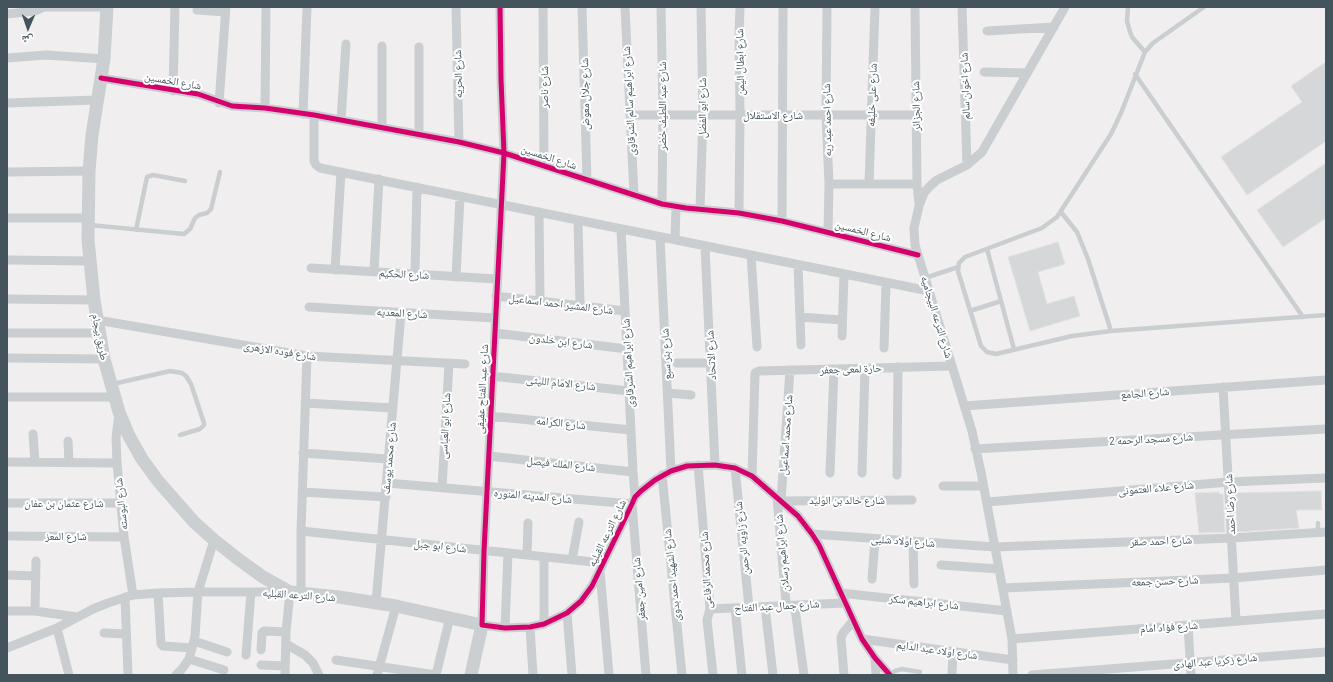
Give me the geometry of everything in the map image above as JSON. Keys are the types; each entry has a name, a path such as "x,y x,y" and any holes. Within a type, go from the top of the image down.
{"main road":[{"name":"طريق بيجام","path":"107,7 104,59 92,135 89,171 88,222 94,300 104,359 112,391 129,436 142,459 180,507 214,540 257,572 296,593"},
{"name":"شارع الترعه القبليه","path":"296,593 376,602 482,625"},
{"path":"471,675 482,625"}],"street":[{"path":"7,14 35,12 44,7 107,7"},
{"path":"173,91 175,7"},
{"path":"265,108 266,7"},
{"path":"303,114 307,7"},
{"name":"شارع الحريه","path":"456,7 459,142"},
{"name":"شارع عبد الفتاح عفيفى","path":"482,625 488,456 504,153 500,7"},
{"name":"شارع ناصر","path":"543,7 544,166"},
{"name":"شارع جلال معوض","path":"582,7 587,180"},
{"name":"شارع ابراهيم سالم الشرقاوى","path":"625,7 634,195"},
{"name":"شارع عبد اللطيف خضر","path":"661,7 663,115 662,204"},
{"name":"شارع ابو الفضل","path":"700,209 703,115 701,7"},
{"name":"شارع ابطال اليمن","path":"739,213 740,7"},
{"path":"782,221 783,7"},
{"name":"شارع احمد عبد ربه","path":"827,7 826,115 829,184 828,233"},
{"name":"شارع على خليفه","path":"869,184 875,7"},
{"name":"شارع الجزائر","path":"915,7 917,184 919,206"},
{"name":"شارع اخوان سالم","path":"962,7 967,165"},
{"name":"شارع الترعه البيجاميه","path":"1013,675 1012,639 976,449 928,291 918,255 914,228 919,206 924,193 937,180 967,165 982,152 1066,7"},
{"path":"197,10 226,10 219,102"},
{"path":"987,31 1054,27"},
{"path":"341,120 346,44"},
{"path":"382,46 382,128"},
{"path":"419,46 419,134"},
{"path":"7,58 46,55 104,59"},
{"path":"984,72 1027,73"},
{"name":"شارع الخمسين","path":"101,78 198,94 232,106 265,108 314,115 459,142 504,153 662,204 676,207 739,213 782,221 918,255"},
{"path":"7,103 97,100"},
{"path":"314,115 314,163 320,168 928,291"},
{"name":"شارع الاستقلال","path":"630,115 916,115"},
{"path":"7,172 89,171"},
{"path":"335,270 341,172"},
{"path":"374,272 379,180"},
{"path":"829,184 917,184"},
{"path":"415,274 417,187"},
{"path":"456,277 460,196"},
{"path":"675,240 676,207"},
{"path":"539,212 540,301"},
{"path":"7,218 88,222"},
{"path":"578,220 580,306"},
{"name":"شارع ابراهيم الشرقاوى","path":"621,229 633,472 633,500"},
{"name":"شارع بئر سبع","path":"660,237 671,472"},
{"name":"شارع الاتحاد","path":"705,246 716,465"},
{"path":"751,255 757,347"},
{"path":"7,260 90,261"},
{"path":"798,265 801,345"},
{"name":"شارع الحكيم","path":"311,268 497,279"},
{"path":"842,336 844,274"},
{"path":"884,348 886,283"},
{"name":"شارع المشير احمد اسماعيل","path":"496,296 625,311"},
{"path":"7,299 94,300"},
{"name":"شارع المعديه","path":"309,307 495,318"},
{"name":"شارع محمد يوسف","path":"376,602 401,313"},
{"path":"800,317 842,320"},
{"name":"شارع فوده الازهرى","path":"7,333 98,326 307,356 465,364"},
{"name":"شارع ابن خلدون","path":"495,333 627,349"},
{"path":"261,665 285,671 286,632 296,593 301,531 307,356"},
{"path":"7,358 104,359"},
{"name":"شارع ابو العباسى","path":"442,488 449,363"},
{"path":"677,363 711,363"},
{"name":"حارة لمعى جعفر","path":"752,476 755,373 759,371 951,366"},
{"path":"897,475 898,367"},
{"path":"862,473 865,368"},
{"path":"830,473 834,369"},
{"name":"شارع محمد اسماعيل","path":"779,499 790,370"},
{"name":"شارع الامام الليثى","path":"492,376 629,390"},
{"name":"شارع الجامع","path":"964,406 1326,380"},
{"name":"شارع رضا احمد","path":"1223,387 1236,621"},
{"path":"7,397 112,391"},
{"path":"668,393 691,395"},
{"path":"305,403 393,408"},
{"name":"شارع البوسته","path":"119,412 116,438 120,503 129,596 126,634 128,675"},
{"name":"شارع الكرامه","path":"490,416 631,430"},
{"name":"شارع مسجد الرحمه 2","path":"976,449 1326,429"},
{"path":"33,434 35,462"},
{"path":"68,441 69,462"},
{"path":"304,453 388,459"},
{"name":"شارع الملك فيصل","path":"488,456 633,472"},
{"path":"7,462 117,463"},
{"name":"شارع محمد الرفاعى","path":"698,465 710,609 707,620 713,675"},
{"name":"شارع الترعه القبليه","path":"482,625 505,628 530,628 544,624 567,613 581,601 592,586 633,500 654,480 671,472 687,466 716,465 735,468 752,476 798,516 819,546 844,603 862,639 875,658 890,675"},
{"name":"شارع زاويه الرحمن","path":"735,468 749,607"},
{"name":"شارع الشهيد احمد بدوى","path":"662,476 682,675"},
{"name":"شارع علاء العتمونى","path":"986,502 1229,482 1326,478"},
{"name":"شارع المدينه المنوره","path":"387,483 487,492 633,500"},
{"path":"943,486 983,486"},
{"path":"302,492 386,498"},
{"name":"شارع خالد بن الوليد","path":"779,499 912,500"},
{"name":"شارع ابراهيم رسلان","path":"779,499 786,603 795,609 804,675"},
{"name":"شارع امين جعفر","path":"633,500 646,675"},
{"name":"شارع عثمان بن عفان","path":"7,503 120,503"},
{"path":"572,560 579,522"},
{"path":"527,555 528,523"},
{"name":"شارع ابو جبل","path":"301,531 572,560 602,566"},
{"name":"شارع احمد صقر","path":"995,547 1322,533"},
{"name":"شارع اولاد شلبى","path":"812,534 995,547"},
{"name":"شارع المعز","path":"7,536 124,536"},
{"path":"872,579 875,539"},
{"path":"176,675 189,659 193,645 198,592 214,540"},
{"path":"914,542 914,584"},
{"path":"505,628 508,553"},
{"path":"544,557 544,624"},
{"path":"35,611 36,561"},
{"path":"941,565 999,569"},
{"path":"602,566 609,675"},
{"name":"شارع حسن جمعه","path":"1003,588 1234,578 1326,570"},
{"path":"7,575 36,576"},
{"name":"شارع الترعه القبليه","path":"7,648 57,628 92,609 129,596 158,593 198,592 296,593"},
{"path":"246,655 251,592"},
{"path":"158,593 161,644 163,646 193,645 227,652"},
{"name":"شارع ابراهيم سكر","path":"840,593 1007,611"},
{"name":"شارع جمال عبد الفتاح","path":"710,609 844,603"},
{"path":"378,671 396,606"},
{"path":"765,607 773,675"},
{"path":"735,608 742,675"},
{"path":"7,610 35,611 77,618"},
{"path":"567,613 572,675"},
{"name":"شارع فؤاد امام","path":"1012,639 1326,614"},
{"path":"336,660 378,671 436,675 450,617"},
{"path":"844,675 841,638 843,632 853,621"},
{"path":"1188,625 1191,675"},
{"path":"57,628 69,675"},
{"path":"530,628 532,675"},
{"path":"261,650 262,633 264,631 286,632"},
{"path":"104,633 126,634"},
{"name":"شارع اولاد عبد الدايم","path":"862,639 1013,660"},
{"path":"286,644 305,655 313,663 319,675"},
{"path":"952,675 954,652"},
{"name":"شارع زكريا عبد الهادى","path":"1032,675 1326,652"},
{"path":"875,658 876,675"},
{"path":"189,659 224,670"}],"lane":[{"path":"1128,7 1127,21 1130,32 1132,37 1145,52"},
{"path":"1204,7 1153,43 1145,52 1111,134 1061,212 1053,221 1042,228 965,257 959,263 958,272 981,346 987,352 996,354 1072,336 1111,331 1326,315"},
{"path":"1135,74 1303,316"},
{"path":"88,222 136,230 181,234 186,233 190,229 195,218 199,215 207,213 211,209 220,172"},
{"path":"136,230 147,177 153,174 184,181"},
{"path":"1061,212 1077,232 1088,259 1111,331"},
{"path":"987,249 1014,349"},
{"path":"925,278 958,267"},
{"path":"970,311 1001,301"},
{"path":"112,391 170,371 182,373 191,384 204,423 203,427 200,429 180,435"},
{"path":"1318,523 1322,533"},
{"path":"890,675 895,671 902,669 920,672"}],"building":[{"path":"1326,62 1326,141 1247,195 1221,157 1302,102 1291,86"},
{"path":"1326,163 1326,218 1283,247 1257,210"},
{"path":"1058,242 1065,264 1038,272 1047,304 1074,296 1080,316 1030,331 1008,257"},
{"path":"1321,491 1322,510 1296,510 1299,528 1237,532 1235,493"},
{"path":"1219,492 1219,494 1223,494 1225,532 1199,533 1195,493"}],"cycle path":[{"path":"500,7 504,153 484,551 482,625 505,628 530,627 544,624 567,613 581,601 592,586 635,497 655,480 671,471 687,466 715,465 735,468 752,476 798,516 819,545 862,639 875,658 890,675"},
{"path":"101,78 198,94 232,106 265,108 314,115 459,142 504,153 662,204 739,213 782,221 918,255"}]}
